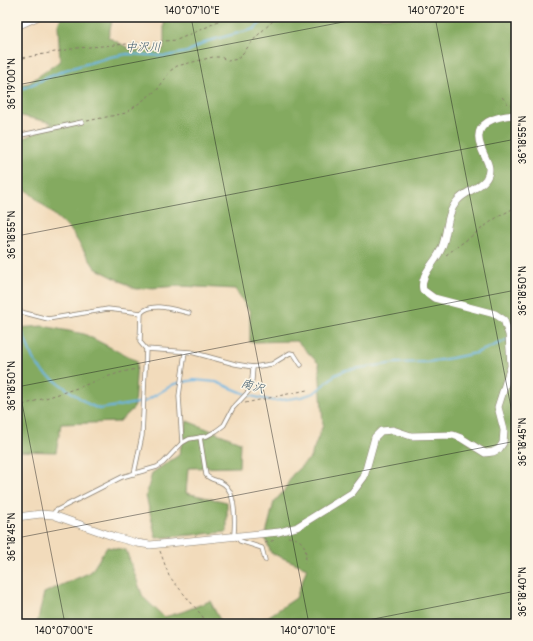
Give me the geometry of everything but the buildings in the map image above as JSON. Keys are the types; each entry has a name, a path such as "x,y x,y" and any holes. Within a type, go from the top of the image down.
{"street":[{"path":"17,26 37,17"},
{"path":"17,516 41,514 53,515 137,543 158,544 279,532 297,527 352,493 364,477 375,437 381,430 393,430 411,436 453,435 461,438 485,453 493,452 499,449 503,443 504,430 498,407 510,372 511,357 509,334 504,320 495,314 434,298 423,290 422,280 442,247 449,218 456,201 466,192 484,181 488,176 489,165 479,143 479,138 483,127 491,119 498,116 516,115"}],"lane":[{"path":"17,136 82,122"},
{"path":"17,311 48,319 108,309 141,313 149,307 189,313"},
{"path":"141,313 140,342 146,349 185,352 253,367 272,364 290,353 294,354 301,365"},
{"path":"134,474 142,436 146,349"},
{"path":"182,443 180,396 185,352"},
{"path":"53,515 55,511 122,477 163,463 182,443 211,435 222,428 233,408 250,388 253,367"},
{"path":"200,437 206,475 208,478 223,484 230,492 234,511 234,534 240,541 262,548 265,560"}],"path":[{"path":"17,59 77,48 177,40 209,26 225,17"},
{"path":"82,122 126,113 158,89 170,72 178,66 213,57 221,57 228,61 238,60 257,36 277,17"},
{"path":"502,97 506,103 516,109"},
{"path":"442,258 496,218 516,207"},
{"path":"17,407 131,370 144,369"},
{"path":"233,408 242,404 307,390"},
{"path":"282,537 296,538 303,543 306,552 306,563"},
{"path":"258,546 278,539"},
{"path":"158,544 169,576 203,617 205,624"}],"green space":[{"path":"61,17 113,17 108,37 134,51 164,49 164,17 516,17 516,624 222,624 266,618 296,598 307,568 271,553 265,538 274,502 284,491 292,475 310,458 323,425 319,364 297,341 250,342 250,312 235,289 180,286 136,289 95,268 70,229 23,187 17,187 17,142 53,123 17,115 17,85 29,83 60,61 58,25"},
{"path":"43,326 84,334 137,361 134,408 119,422 61,424 56,452 17,451 17,328"},
{"path":"187,421 240,442 239,467 188,468 186,493 227,502 227,532 156,538 146,496 152,473 179,455"},
{"path":"107,547 126,550 143,597 164,617 210,601 222,624 37,624 44,593 91,572"}],"waterway":[{"name":"中沢川","path":"17,91 65,70 110,57 127,54 166,56 187,52 208,41 254,29 267,17"},
{"name":"南沢","path":"17,327 23,334 33,359 43,372 88,404 99,409 144,402 174,384 194,380 216,382 251,396 274,401 301,397 314,393 335,375 346,370 396,363 428,362 452,358 476,353 507,340"}]}
